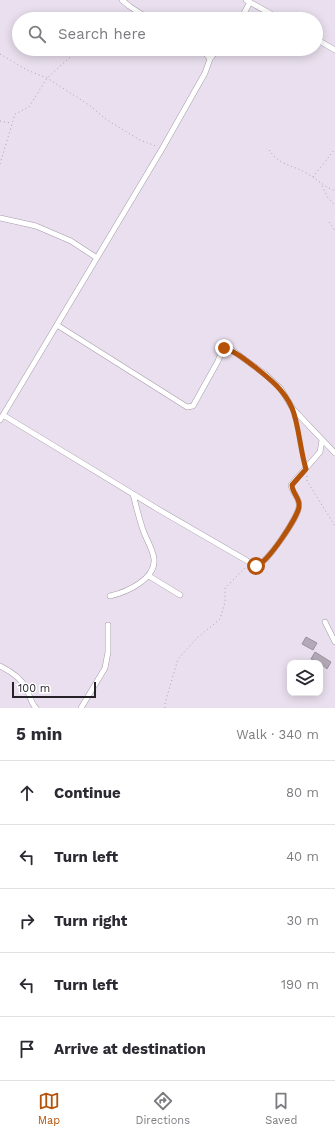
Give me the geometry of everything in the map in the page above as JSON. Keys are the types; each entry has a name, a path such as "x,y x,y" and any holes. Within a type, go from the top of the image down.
{"street":[{"path":"122,0 138,12"},
{"path":"244,12 248,1 268,12"},
{"path":"323,44 335,50"},
{"path":"212,56 162,149 1,417 246,561 259,566 282,538 297,513 299,506 292,485 320,452 322,440"},
{"path":"0,218 36,226 71,241 97,258"},
{"path":"57,325 187,407 193,406 224,348 232,350 266,375 281,389 293,409 335,453"},
{"path":"110,596 121,594 149,576 154,559 142,528 133,494"},
{"path":"149,576 180,595"},
{"path":"325,622 335,642"},
{"path":"81,708 105,668 108,652 108,625"},
{"path":"0,666 11,671 26,687 36,708"}],"path":[{"path":"124,12 129,6"},
{"path":"0,54 27,70 47,78 90,104 97,113 140,140 162,149"},
{"path":"0,164 16,113 29,107 47,78 71,56"},
{"path":"0,121 12,123"},
{"path":"313,178 335,149"},
{"path":"269,150 283,164 305,172 321,185 335,191"},
{"path":"321,185 328,198 335,205"},
{"path":"329,222 335,231"},
{"path":"293,409 301,454 306,469 307,481 335,526"},
{"path":"165,708 173,669 178,658 197,638 220,619 225,602 225,588 246,567"}],"building":[{"path":"306,637 317,643 313,650 302,644"},
{"path":"315,652 331,662 327,669 323,666 323,660 311,659"}],"route":[{"path":"224,348 232,350 266,375 281,389 293,409 301,454 306,469 292,485 292,490 298,500 299,506 297,513 282,538 262,564 256,566"}]}
